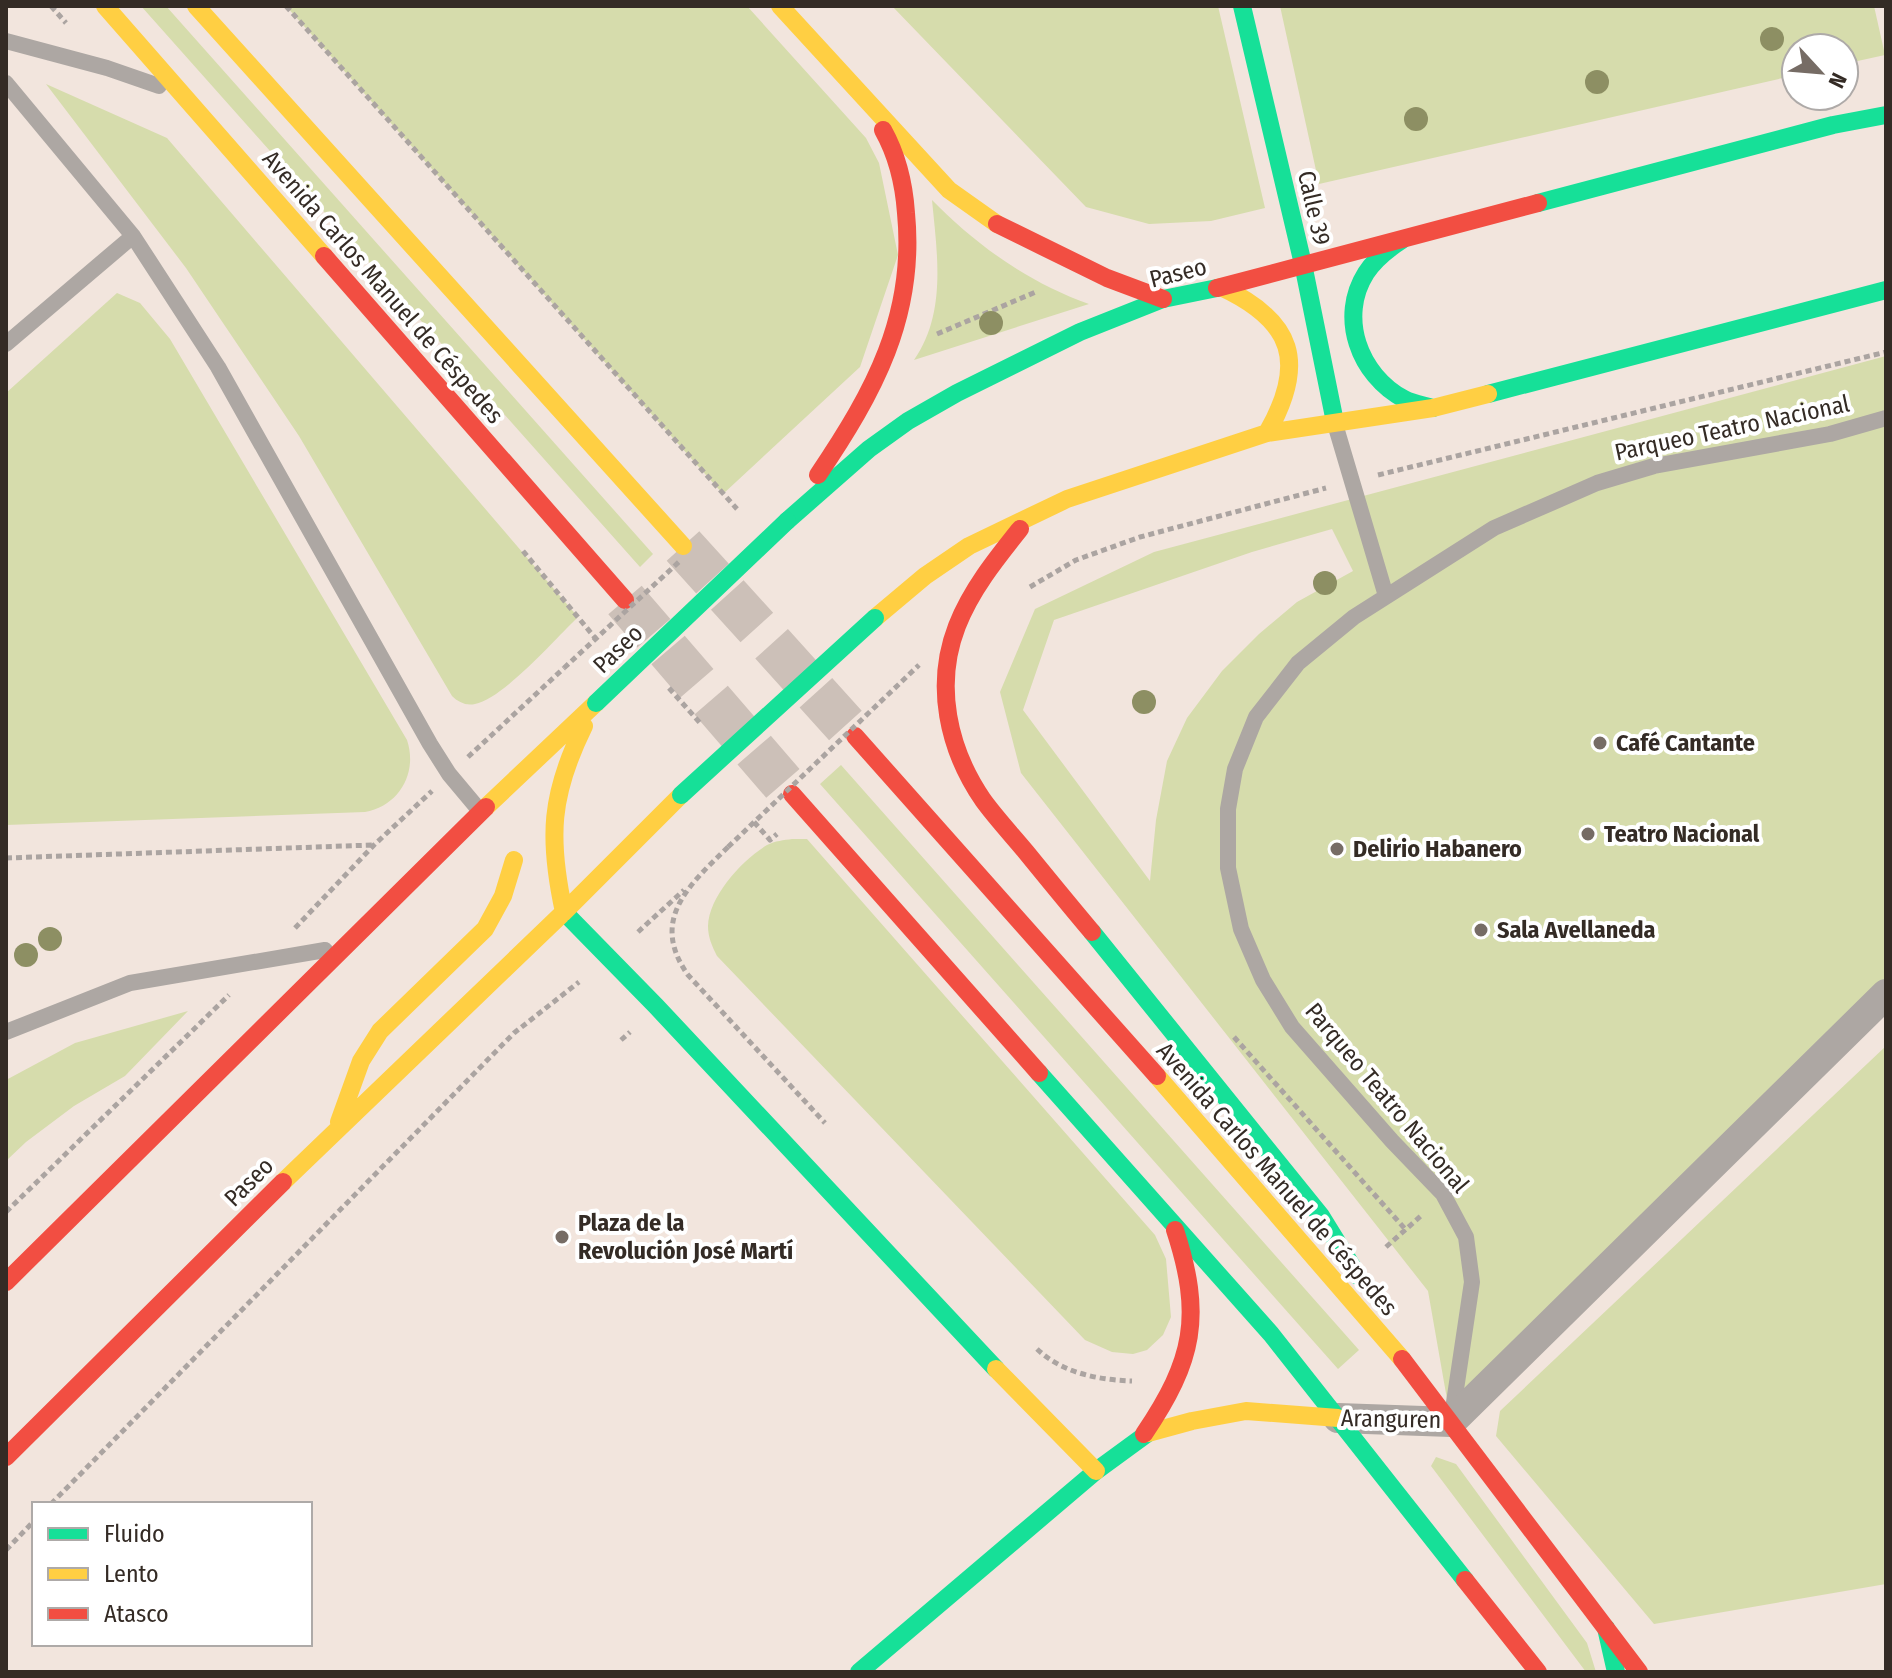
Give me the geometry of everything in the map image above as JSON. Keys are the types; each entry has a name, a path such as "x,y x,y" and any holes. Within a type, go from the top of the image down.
{"main road":[{"name":"Avenida Carlos Manuel de Céspedes","path":"105,6 625,600"},
{"name":"Avenida Carlos Manuel de Céspedes","path":"196,6 682,553"},
{"path":"780,6 949,190 987,218 1028,241 1107,278 1163,299"},
{"name":"Calle 39","path":"1242,6 1303,264 1335,422"},
{"path":"787,521 830,458 888,355 908,285 909,222 904,190 887,137 862,98"},
{"name":"Paseo","path":"485,818 596,703 787,521 869,449 908,421 957,393 1080,332 1163,299 1402,240 1833,125 1886,115"},
{"path":"1833,125 1862,126 1886,135"},
{"path":"1402,240 1379,256 1362,279 1353,307 1353,335 1363,363 1381,385 1405,401 1433,408"},
{"path":"1221,287 1246,296 1267,312 1282,333 1290,359 1290,386 1282,411 1267,433"},
{"path":"1396,1352 1356,1272 1311,1204 983,800 969,778 954,745 944,701 951,636 971,591 987,567 1032,515 1067,499 1267,433 1433,408 1886,290"},
{"name":"Paseo","path":"6,1457 681,795 925,576 969,546 1032,515"},
{"path":"564,912 553,855 556,795 567,757 596,703"},
{"name":"Avenida Carlos Manuel de Céspedes","path":"855,736 1229,1158 1396,1352 1639,1672"},
{"path":"792,794 1271,1334 1538,1672"},
{"path":"6,1282 343,947 485,818"},
{"path":"335,1131 361,1061 380,1031 485,929 503,896 515,860"},
{"path":"544,891 610,957 1059,1436 1096,1471"},
{"path":"1144,1434 1178,1378 1191,1321 1189,1270 1171,1219"},
{"name":"Aranguren","path":"859,1672 1144,1434 1246,1411 1338,1418"},
{"path":"1606,1628 1616,1672"}],"street":[{"name":"Aranguren","path":"1338,1418 1451,1422 1886,994"}],"lane":[{"path":"6,41 107,68 183,95"},
{"path":"6,83 133,236 218,367 430,744 449,774 485,818"},
{"path":"6,344 133,236"},
{"name":"Parqueo Teatro Nacional","path":"1451,1422 1472,1282 1466,1237 1443,1194 1292,1027 1263,980 1241,929 1228,868 1228,809 1235,769 1256,717 1298,663 1354,617 1494,528 1597,483 1654,466 1830,434 1886,418"},
{"path":"1335,422 1386,596"},
{"path":"6,1032 130,983 343,947"}],"path":[{"path":"286,6 737,509"},
{"path":"726,519 747,499"},
{"path":"564,668 682,553"},
{"path":"612,623 623,635"},
{"path":"590,632 596,639"},
{"path":"53,1502 514,1033 610,957 693,883 919,665"},
{"path":"664,682 706,729"},
{"path":"768,800 778,812"},
{"path":"6,858 374,845"},
{"path":"693,883 675,910 672,926 674,952 681,965 826,1123"},
{"path":"1356,1272 1443,1194"},
{"path":"1027,1340 1046,1357 1093,1377 1132,1381 1178,1378"},
{"path":"6,1550 32,1523"}],"green space":[{"path":"141,6 166,6 653,554 640,567"},
{"path":"286,6 747,6 866,138 879,163 898,255 860,367 723,494"},
{"path":"892,6 1218,6 1265,208 1211,221 1149,224 1086,207"},
{"path":"1280,6 1874,6 1885,55 1860,60 1860,32 1780,32 1780,79 1319,184"},
{"path":"46,84 167,138 578,617 500,691 487,700 472,704 462,703 452,696 299,436 186,268"},
{"path":"932,200 1004,261 1045,285 1089,304 914,360 924,342 936,303 937,262"},
{"path":"117,293 140,303 170,339 407,740 410,752 408,776 396,795 377,809 365,812 6,825 6,393"},
{"path":"1886,356 1886,994 1451,1422 1428,1291 1021,773 1000,692 1035,609 1154,552","holes":["1332,529 1353,571 1297,602 1259,634 1222,671 1187,718 1167,761 1156,820 1150,881 1023,710 1054,620 1252,552"]},
{"path":"841,765 1359,1350 1338,1369 820,784"},
{"path":"807,839 1155,1235 1166,1259 1171,1317 1163,1335 1147,1350 1133,1354 1112,1352 1085,1340 717,956 708,926 714,903 728,880 757,852 770,844"},
{"path":"188,1011 125,1076 74,1106 6,1161 6,1080 75,1043"},
{"path":"1886,1046 1886,1584 1654,1624 1496,1436 1500,1411"},
{"path":"1436,1457 1456,1464 1587,1643 1596,1672 1586,1672 1431,1466"}],"tunnel":[{"path":"683,546 855,736"},
{"path":"625,600 792,794"}],"traffic: fast":[{"path":"1242,6 1303,264 1335,422"},
{"path":"1538,203 1833,125 1886,115"},
{"path":"1402,240 1373,263 1366,273 1358,290 1354,326 1358,344 1375,375 1404,399 1433,408"},
{"path":"787,521 869,449 908,421 957,393 1080,332 1163,299 1217,288"},
{"path":"1488,394 1886,290"},
{"path":"596,703 787,521"},
{"path":"681,795 875,618"},
{"path":"564,912 996,1369"},
{"path":"1092,932 1321,1216 1358,1276"},
{"path":"1039,1073 1271,1334 1465,1580"},
{"path":"859,1672 1096,1471 1148,1433"},
{"path":"1606,1628 1616,1672"}],"traffic: slow":[{"path":"105,6 324,256"},
{"path":"196,6 683,546"},
{"path":"780,6 949,190 997,224"},
{"path":"1221,287 1265,314 1286,346 1289,365 1287,385 1267,433"},
{"path":"875,618 925,576 969,546 1067,499 1267,433 1433,408 1488,394"},
{"path":"486,807 596,703"},
{"path":"564,912 556,861 555,817 564,774 584,726"},
{"path":"283,1182 681,795"},
{"path":"339,1122 361,1061 380,1031 485,929 503,896 514,860"},
{"path":"1157,1076 1402,1359"},
{"path":"996,1369 1096,1471"},
{"path":"1148,1433 1246,1411 1338,1418"}],"traffic: jam":[{"path":"818,475 873,383 887,352 904,286 907,250 904,191 896,160 883,130"},
{"path":"1217,288 1538,203"},
{"path":"997,224 1107,278 1163,299"},
{"path":"324,256 625,600"},
{"path":"1020,529 977,587 957,626 946,671 948,716 961,760 983,800 1092,932"},
{"path":"855,736 1157,1076"},
{"path":"792,794 1039,1073"},
{"path":"6,1282 486,807"},
{"path":"6,1457 283,1182"},
{"path":"1144,1434 1174,1383 1189,1336 1189,1288 1175,1230"},
{"path":"1402,1359 1639,1672"},
{"path":"1465,1580 1538,1672"}],"place":[{"name":"Café Cantante","path":"1600,743"},
{"name":"Teatro Nacional","path":"1588,834"},
{"name":"Delirio Habanero","path":"1337,849"},
{"name":"Sala Avellaneda","path":"1481,930"},
{"name":"Plaza de la Revolución José Martí","path":"562,1237"}]}
